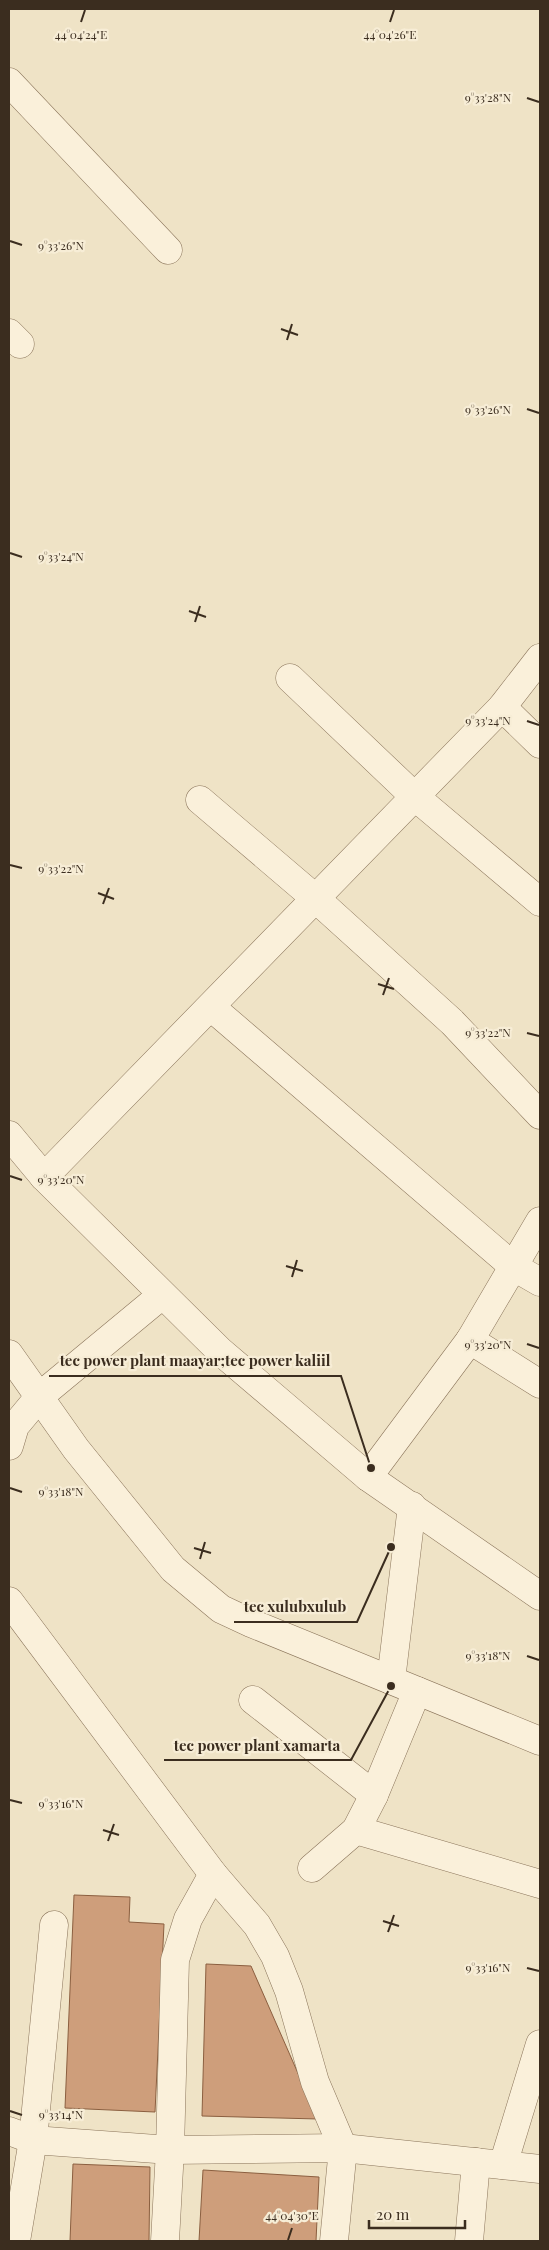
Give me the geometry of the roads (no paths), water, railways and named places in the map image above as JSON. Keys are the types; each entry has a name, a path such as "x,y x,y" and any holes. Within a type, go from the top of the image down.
{"street":[{"path":"9,82 168,250"},
{"path":"44,1176 212,1007 413,795 502,707 540,658"},
{"path":"290,678 413,795 540,902"},
{"path":"502,707 540,744"},
{"path":"200,800 315,898 452,1022 540,1115"},
{"path":"212,1007 514,1267 540,1282"},
{"path":"9,1135 44,1176 220,1351 368,1478 412,1506 540,1596"},
{"path":"368,1478 470,1340 540,1221"},
{"path":"9,1446 15,1426 40,1396 162,1295"},
{"path":"470,1340 540,1384"},
{"path":"9,1354 76,1449 173,1569 221,1609 417,1692 540,1741"},
{"path":"391,1680 412,1506"},
{"path":"9,1601 213,1874 257,1925 274,1956 289,1991 315,2082 343,2148 334,2241"},
{"path":"312,1868 356,1830 374,1795 417,1692"},
{"path":"253,1700 374,1795"},
{"path":"356,1830 540,1884"},
{"path":"165,2241 170,2150 175,1960 188,1919 213,1874"},
{"path":"16,2241 21,2135 54,1925"},
{"path":"503,2165 540,2044"},
{"path":"21,2135 170,2150 343,2148 540,2169"},
{"path":"469,2241 476,2162"}],"place":[{"name":"tec power plant maayar;tec power kaliil","path":"371,1468"},
{"name":"tec xulubxulub","path":"391,1547"},
{"name":"tec power plant xamarta","path":"391,1686"}]}
